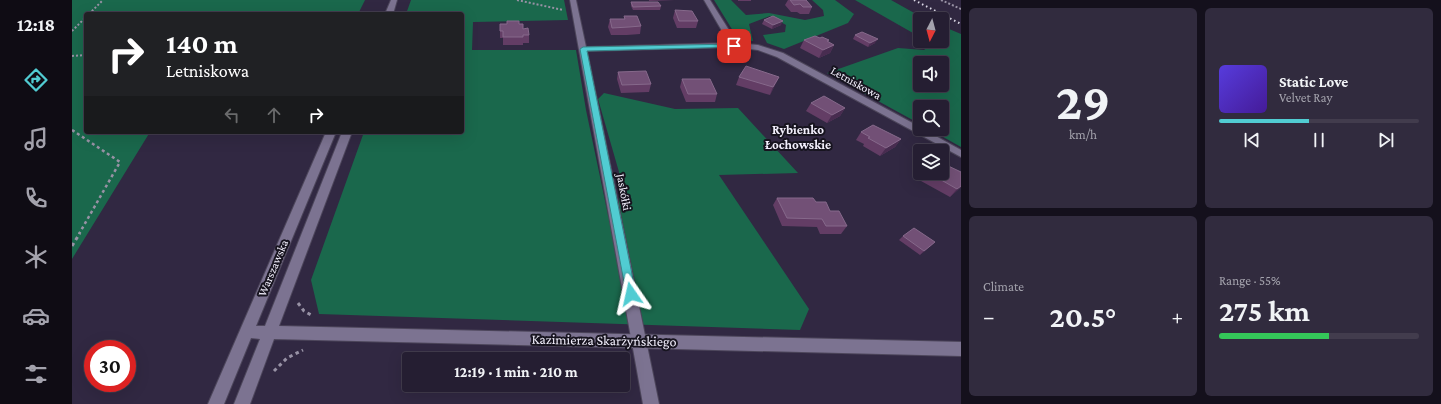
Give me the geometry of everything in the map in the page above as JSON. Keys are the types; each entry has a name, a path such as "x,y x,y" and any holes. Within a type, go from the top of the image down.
{"street":[{"path":"390,12 394,0"},
{"path":"573,0 583,49"},
{"path":"707,0 734,46"},
{"name":"Letniskowa","path":"583,49 734,46 752,46 767,49 961,154"},
{"name":"Jaskółki","path":"583,49 651,404"},
{"name":"Warszawska","path":"216,404 329,134"},
{"name":"Warszawska","path":"242,404 347,134"},
{"name":"Kazimierza Skarżyńskiego","path":"246,332 961,349"}],"path":[{"path":"91,12 103,0"},
{"path":"516,0 576,13"},
{"path":"941,0 961,9"},
{"path":"72,30 84,19"},
{"path":"72,56 84,55"},
{"path":"72,130 120,162 72,246"},
{"path":"299,299 298,303 304,311 314,317 319,317"}],"green space":[{"path":"72,0 365,0 359,12 84,12 84,134 149,134 72,259"},
{"path":"411,0 564,0 568,20 473,22 472,50 576,50 586,110 608,215 619,214 619,172 598,99 604,93 675,109 738,108 798,173 719,175 809,309 800,330 319,314 311,280 363,134 464,134 464,12 407,12"},
{"path":"714,0 731,0 746,15 769,13 805,20 824,16 823,10 812,0 835,0 854,14 848,23 784,49 767,43 763,35 785,32 786,25 770,16 749,24 753,41 738,39"},
{"path":"855,0 891,0 913,12 913,33"},
{"path":"949,29 961,34 961,147 941,136 949,136 949,100 913,100 913,120 827,73 898,48 924,50 927,48 949,48"}],"building":[{"path":"790,0 806,0 812,7 803,7 800,4 794,5"},
{"path":"631,2 658,2 661,6 633,7"},
{"path":"675,10 692,11 698,21 679,21"},
{"path":"624,16 637,16 641,26 612,28 610,19 625,19"},
{"path":"773,16 783,21 773,25 764,20"},
{"path":"507,21 519,21 519,24 523,24 523,29 528,28 529,35 523,35 523,37 503,37 503,31 500,31 500,24 507,24"},
{"path":"862,32 878,39 870,43 855,35"},
{"path":"815,36 829,40 827,41 834,45 823,50 804,40"},
{"path":"746,66 779,77 773,87 739,77"},
{"path":"646,71 651,84 622,85 618,72"},
{"path":"682,79 710,79 717,94 688,94"},
{"path":"824,96 845,108 832,115 811,103"},
{"path":"873,125 901,139 886,148 868,138 870,137 861,132"},
{"path":"949,166 961,172 961,186 957,189 941,180 949,180"},
{"path":"777,198 813,198 816,202 826,202 830,211 839,211 847,226 826,226 822,219 787,218"},
{"path":"914,228 935,242 924,251 903,236"}],"railway":[{"path":"914,0 961,24"}],"district":[{"name":"Rybienko Łochowskie","path":"798,136"}],"route":[{"path":"631,294 583,49 734,46"}]}
